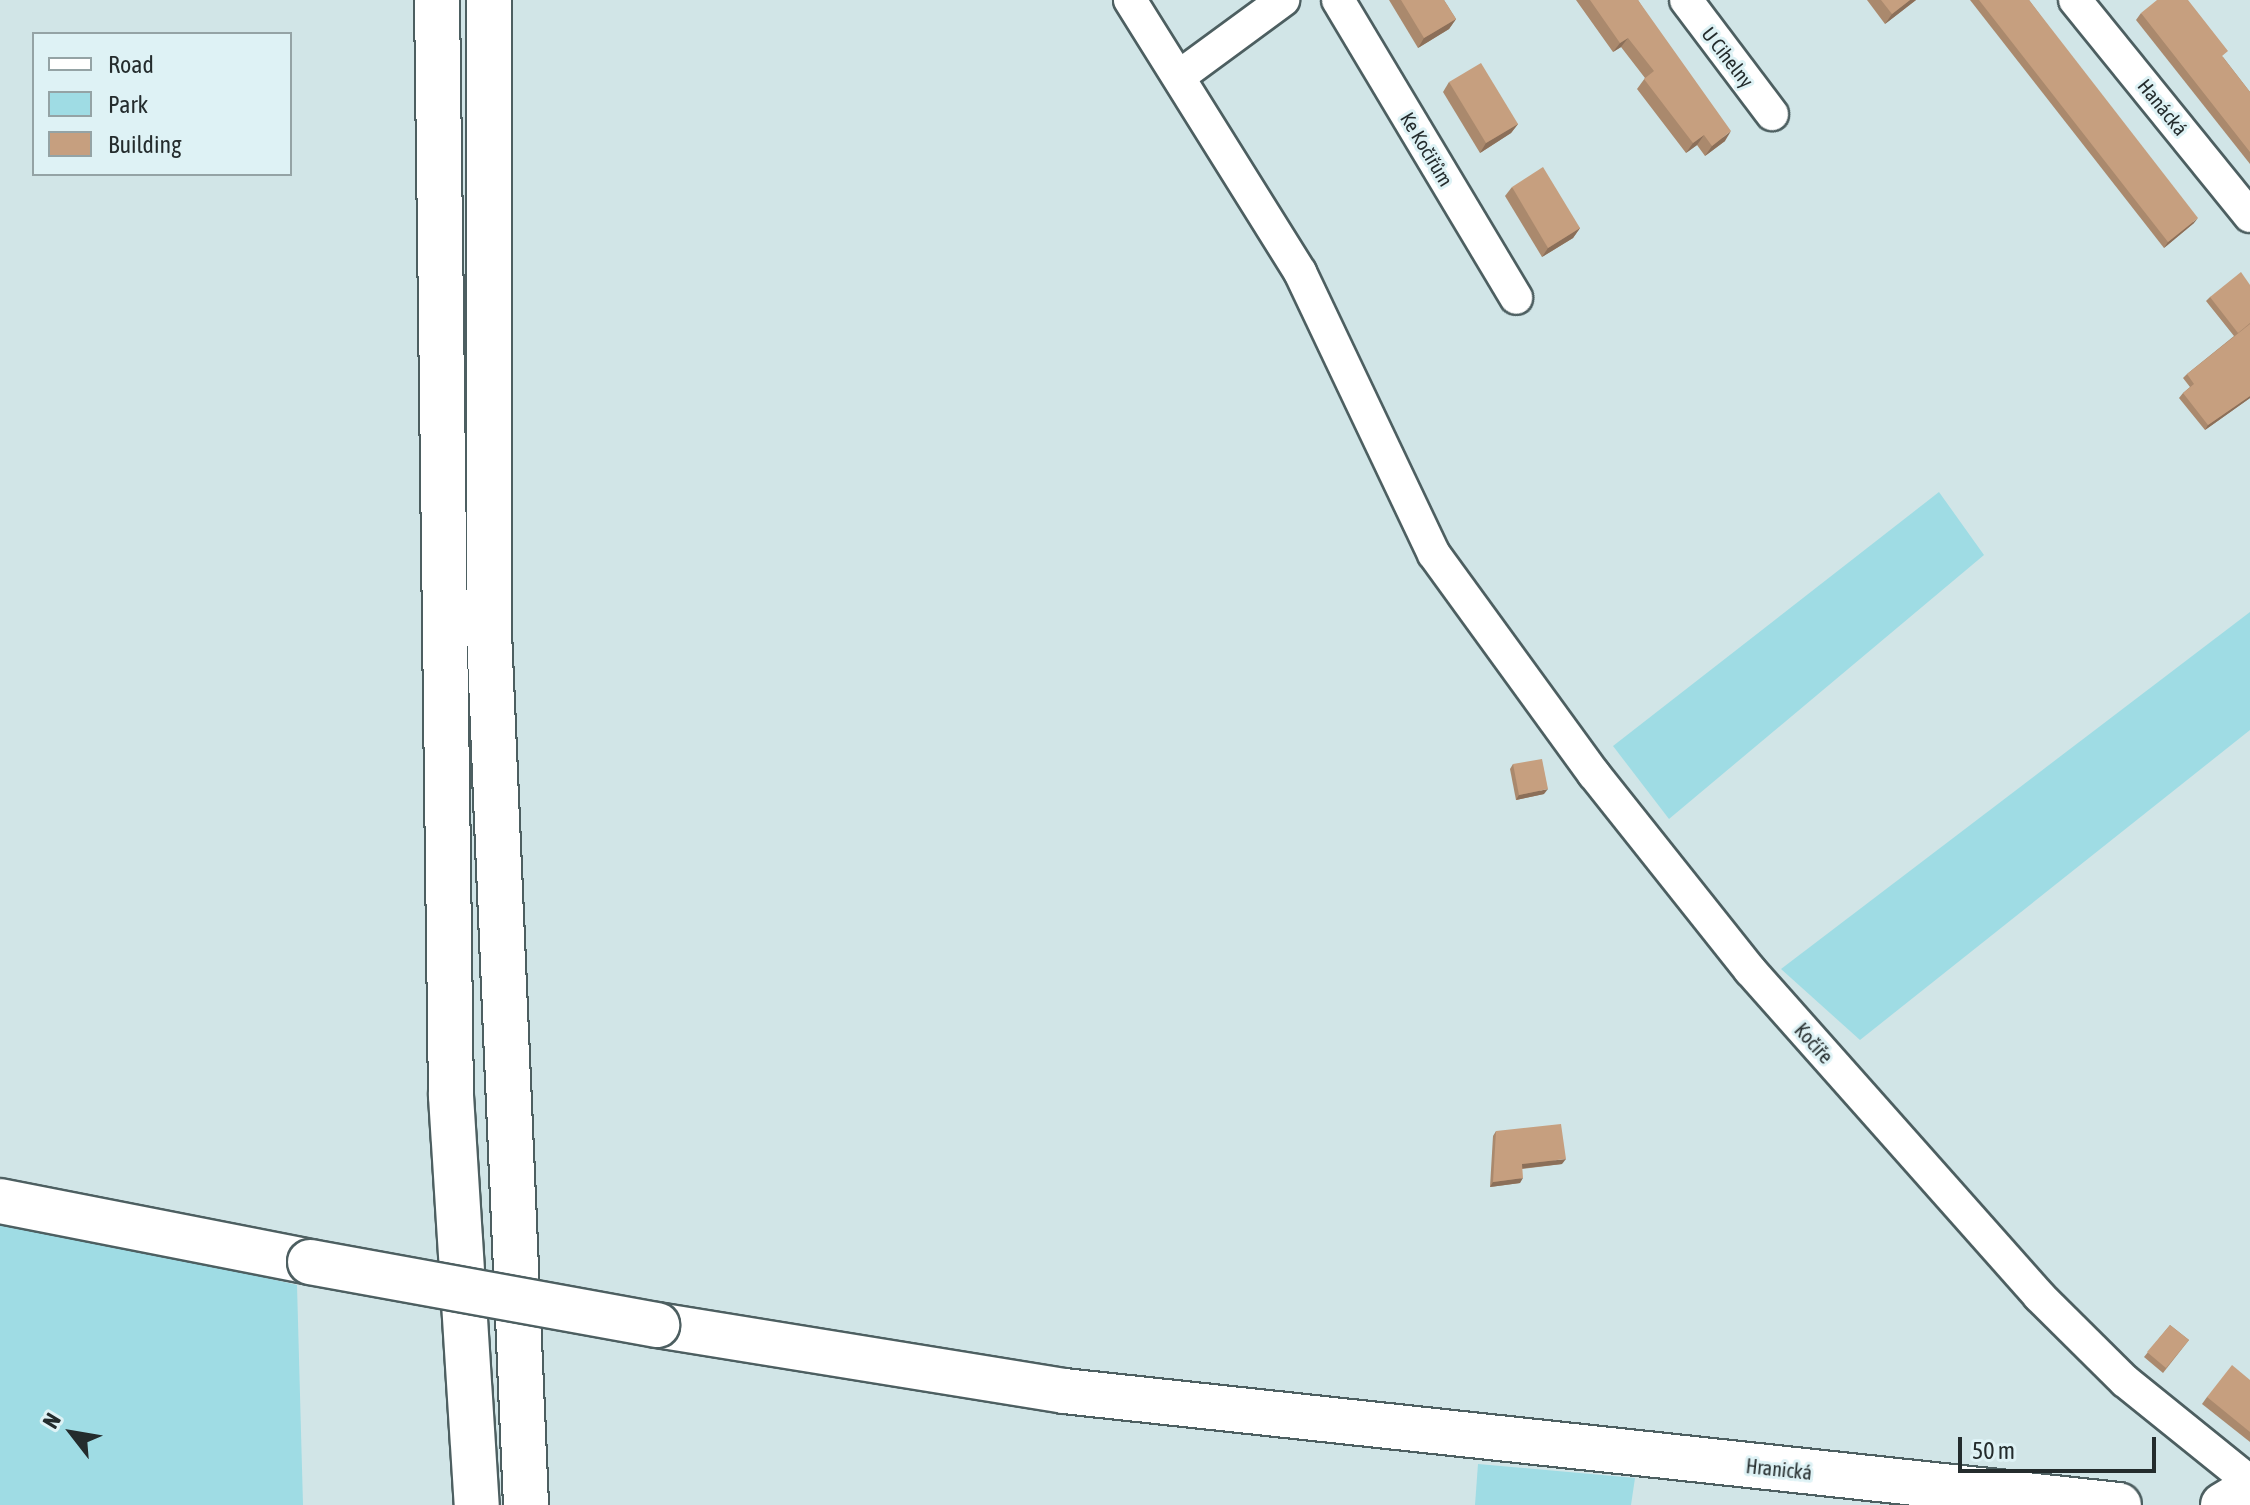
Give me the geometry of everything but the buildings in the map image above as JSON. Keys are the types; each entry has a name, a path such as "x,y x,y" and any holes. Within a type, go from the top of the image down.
{"main road":[{"path":"437,0 451,1096 477,1505"},
{"path":"489,0 489,633 526,1505"},
{"name":"Hranická","path":"0,1201 310,1262 657,1325 1064,1391 2119,1505"},
{"path":"2223,1505 2250,1489"}],"street":[{"name":"Kočíře","path":"1130,0 1181,75 1300,272 1434,554 1594,774 1750,970 2039,1296 2125,1381 2250,1482"},
{"path":"1181,75 1283,0"},
{"name":"Ke Kočiřům","path":"1338,0 1516,298"},
{"name":"U Cihelny","path":"1686,0 1772,114"},
{"name":"Hanácká","path":"2075,0 2250,216"}],"green space":[{"path":"1939,492 1984,555 1669,819 1613,746"},
{"path":"2250,612 2250,730 1860,1040 1781,969"},
{"path":"0,1216 297,1285 303,1505 0,1505"},
{"path":"1478,1464 1635,1478 1631,1505 1475,1505"}]}
